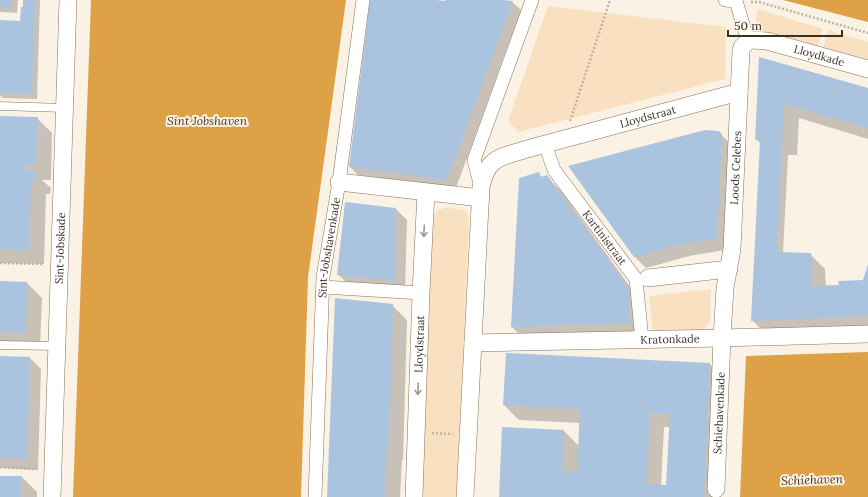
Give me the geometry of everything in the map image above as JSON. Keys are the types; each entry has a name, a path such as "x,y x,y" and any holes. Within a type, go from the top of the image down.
{"street":[{"name":"Sint-Jobskade","path":"52,497 68,0"},
{"name":"Sint-Jobshavenkade","path":"315,497 323,277 339,182 363,0"},
{"name":"Lloydstraat","path":"481,192 474,160 532,0"},
{"path":"731,1 748,41"},
{"name":"Lloydkade","path":"748,41 761,40 776,43 868,69"},
{"name":"Loods Celebes","path":"722,338 725,288 732,249 741,50 748,41"},
{"name":"Lloydstraat","path":"465,497 467,434 481,192 486,171 496,159 545,144 738,92"},
{"name":"Kartinistraat","path":"545,144 554,170 636,279 642,340"},
{"path":"339,182 426,192 481,192"},
{"name":"Lloydstraat","path":"414,497 426,192"},
{"path":"648,278 729,269"},
{"path":"323,287 421,293"},
{"name":"Kratonkade","path":"473,343 868,334"},
{"name":"Schiehavenkade","path":"716,489 722,338"}],"lane":[{"path":"0,106 65,108"},
{"path":"0,345 58,346"}],"path":[{"path":"564,139 610,0"},
{"path":"731,1 759,2 868,33"},
{"path":"0,263 59,264"},
{"path":"416,433 467,434"},
{"path":"0,467 54,469"}],"shaded area":[{"path":"548,6 726,27 725,79 518,132 508,121"},
{"path":"758,9 823,29 818,47 754,33"},
{"path":"828,30 868,42 868,61 823,49"},
{"path":"446,208 467,211 469,220 457,497 421,497 431,222 437,210"},
{"path":"711,289 710,321 703,331 653,333 649,296"}],"water":[{"name":"Sint Jobshaven","path":"91,0 346,0 308,277 301,497 73,497"},
{"path":"783,0 868,0 868,22"},
{"name":"Schiehaven","path":"868,352 868,497 740,497 746,356"}],"building":[{"path":"0,0 12,0 12,8 0,7"},
{"path":"23,0 35,0 32,94 0,93 0,20 20,21"},
{"path":"370,0 513,1 447,180 349,167"},
{"path":"759,57 868,88 868,128 784,104 777,252 811,253 812,286 839,285 838,281 863,280 868,264 868,316 751,321 760,140 755,140"},
{"path":"0,116 38,117 36,165 26,165 26,172 36,172 36,180 31,179 29,250 0,249"},
{"path":"705,130 719,131 722,134 717,236 714,239 678,245 634,257 568,166"},
{"path":"539,172 541,177 547,175 629,289 630,323 511,327 519,178"},
{"path":"345,202 396,208 395,281 337,275"},
{"path":"0,281 27,282 26,333 0,332"},
{"path":"335,298 393,304 389,446 387,446 385,497 327,497"},
{"path":"506,353 710,363 704,497 499,497 502,427 564,430 562,471 577,471 580,409 503,405","holes":["650,413 670,413 666,485 646,484"]},
{"path":"0,356 30,357 27,459 0,458"},
{"path":"0,476 22,476 22,497 0,497"}]}
